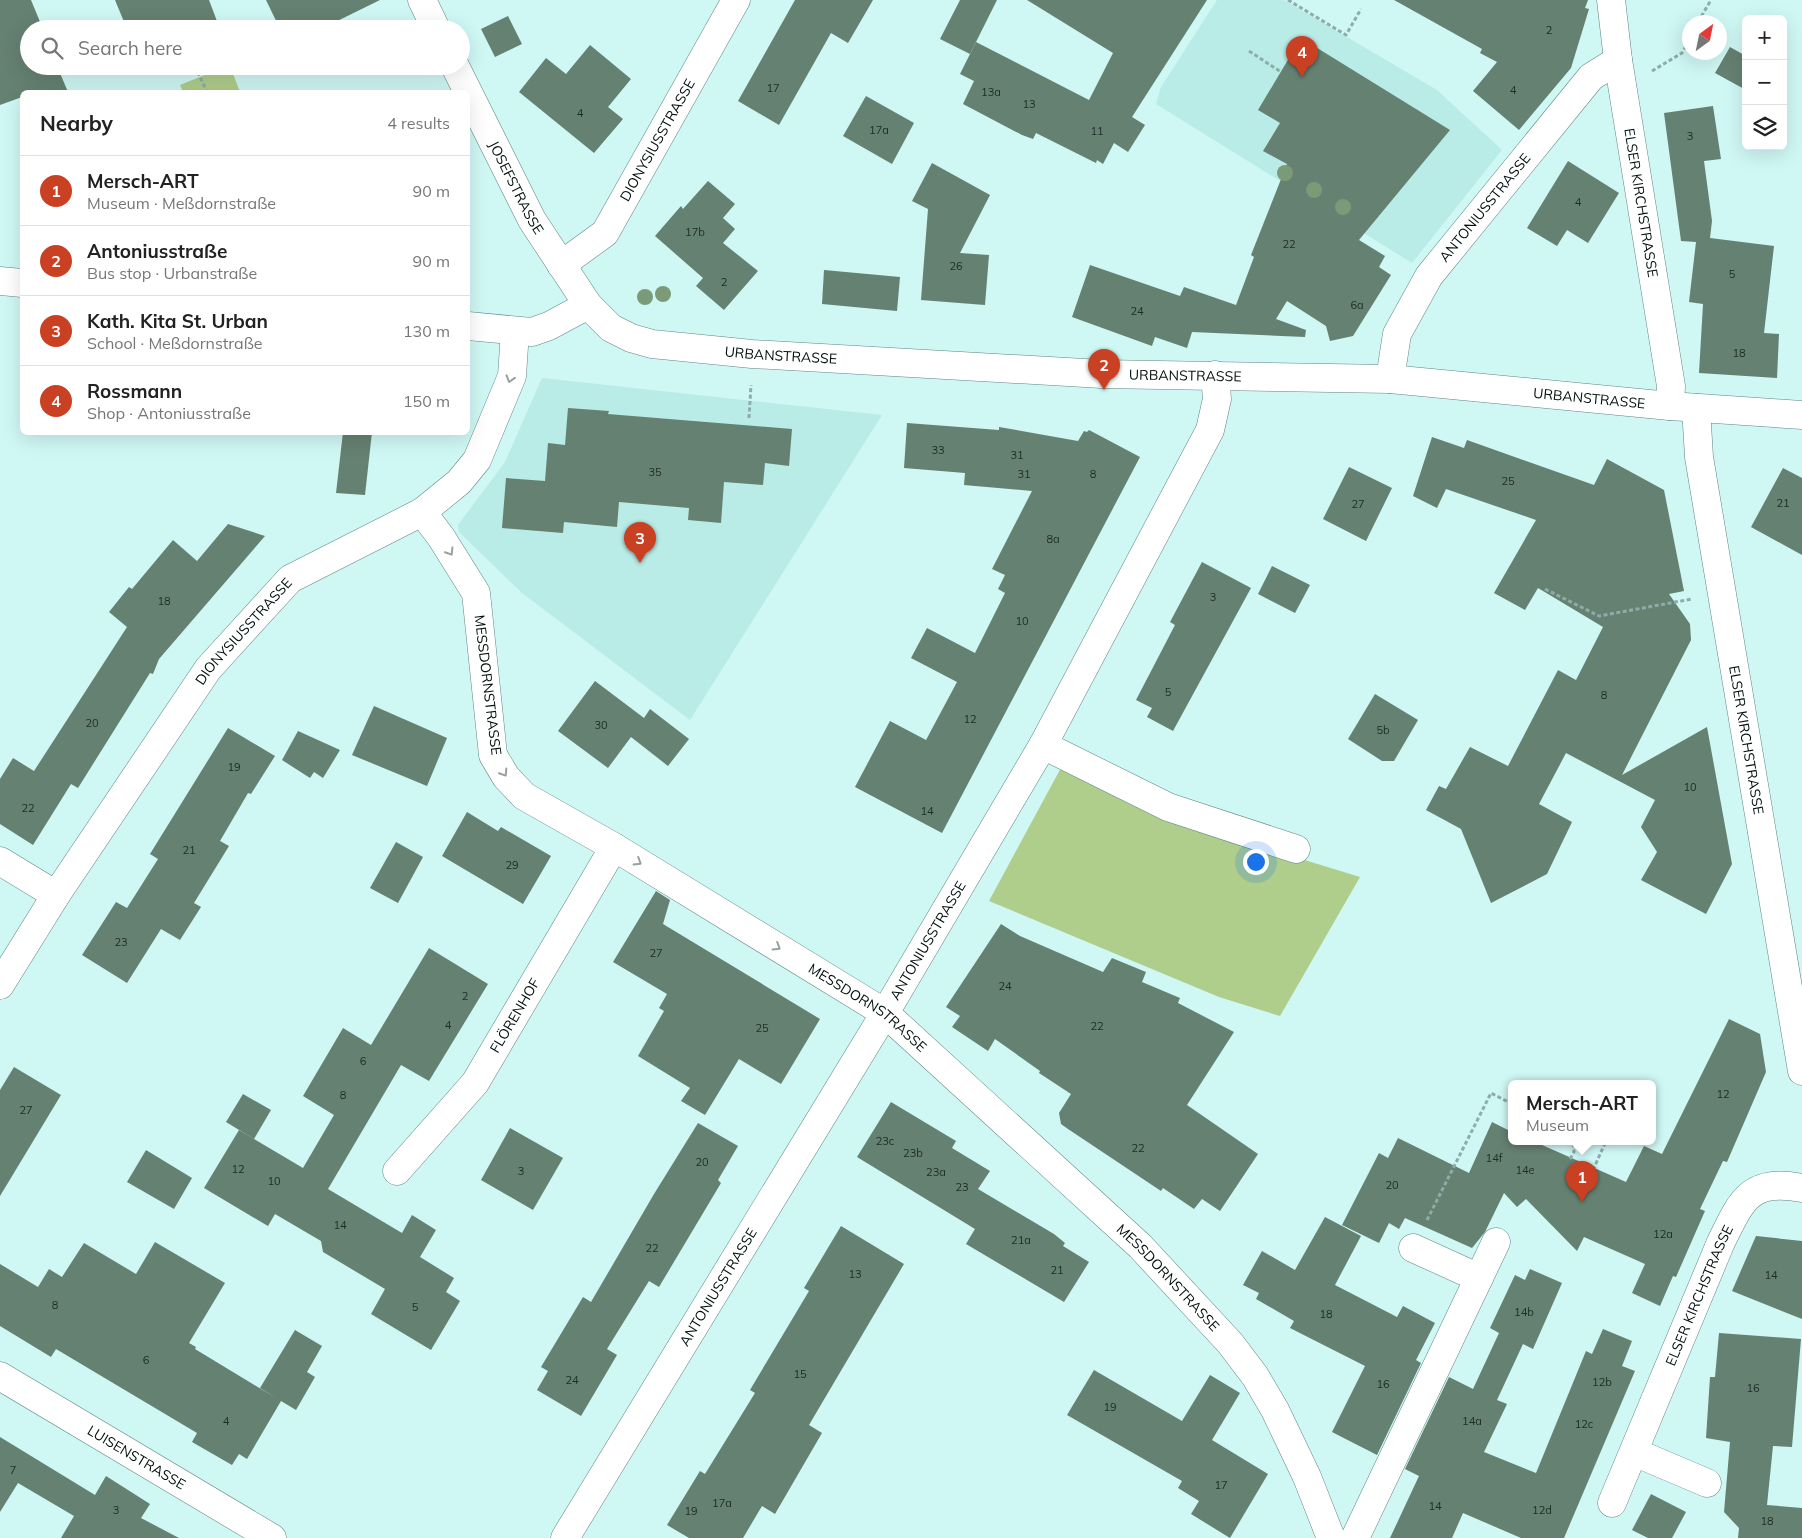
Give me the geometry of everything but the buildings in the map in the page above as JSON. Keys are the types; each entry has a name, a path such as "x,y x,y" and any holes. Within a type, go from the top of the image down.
{"street":[{"path":"422,0 432,20"},
{"name":"DIONYSIUSSTRASSE","path":"561,265 604,233 736,0"},
{"name":"ELSER KIRCHSTRASSE","path":"1611,0 1620,72 1671,386 1683,407 1699,457 1802,1071"},
{"name":"ANTONIUSSTRASSE","path":"1390,379 1397,334 1429,276 1591,77 1620,72"},
{"name":"JOSEFSTRASSE","path":"460,75 467,90"},
{"name":"JOSEFSTRASSE","path":"470,96 532,220 588,305"},
{"path":"0,281 20,283"},
{"path":"470,326 532,332 548,326 588,305"},
{"name":"URBANSTRASSE","path":"588,305 611,328 631,338 652,344 752,354 1095,373 1390,379 1683,407 1802,415"},
{"name":"DIONYSIUSSTRASSE","path":"0,985 56,895 208,669 290,579 422,512 459,482 477,460 512,376 515,331"},
{"name":"ANTONIUSSTRASSE","path":"565,1538 885,1014 1043,745 1210,430 1217,399 1215,375"},
{"name":"MESSDORNSTRASSE","path":"422,512 441,537 476,593 494,755 502,770 524,796 614,847 885,1014 1140,1246 1230,1343 1255,1376 1275,1410 1307,1477 1331,1538"},
{"path":"1043,745 1168,807 1296,850"},
{"name":"FLÖRENHOF","path":"397,1171 475,1083 614,847"},
{"path":"0,861 56,895"},
{"name":"ELSER KIRCHSTRASSE","path":"1612,1504 1721,1242 1739,1206 1754,1190 1772,1186 1802,1188"},
{"path":"1355,1538 1496,1242"},
{"path":"1413,1248 1479,1278"},
{"name":"LUISENSTRASSE","path":"0,1376 272,1538"},
{"path":"1634,1452 1707,1483"}],"path":[{"path":"1288,0 1346,35 1361,9"},
{"path":"1702,15 1711,0"},
{"path":"1249,51 1281,72"},
{"path":"1620,72 1641,78 1682,53"},
{"path":"200,75 206,90"},
{"path":"1545,589 1599,616 1722,593"},
{"path":"1413,1248 1491,1093 1508,1102"},
{"path":"1570,1159 1574,1152 1573,1145"},
{"path":"1593,1170 1604,1145"}],"shaded area":[{"path":"1217,0 1284,0 1437,90 1502,150 1412,263 1156,104 1161,87"},
{"path":"542,378 882,415 690,720 522,593 459,532 458,525 505,462"}],"green space":[{"path":"205,75 233,75 239,90 182,90 180,85"},
{"path":"1062,766 1298,858 1360,877 1280,1016 1219,997 989,901"}],"place":[{"name":"Rossmann","path":"1302,77"},
{"name":"Antoniusstraße","path":"1104,390"},
{"name":"Kath. Kita St. Urban","path":"640,563"},
{"name":"Mersch-ART","path":"1582,1202"}]}
